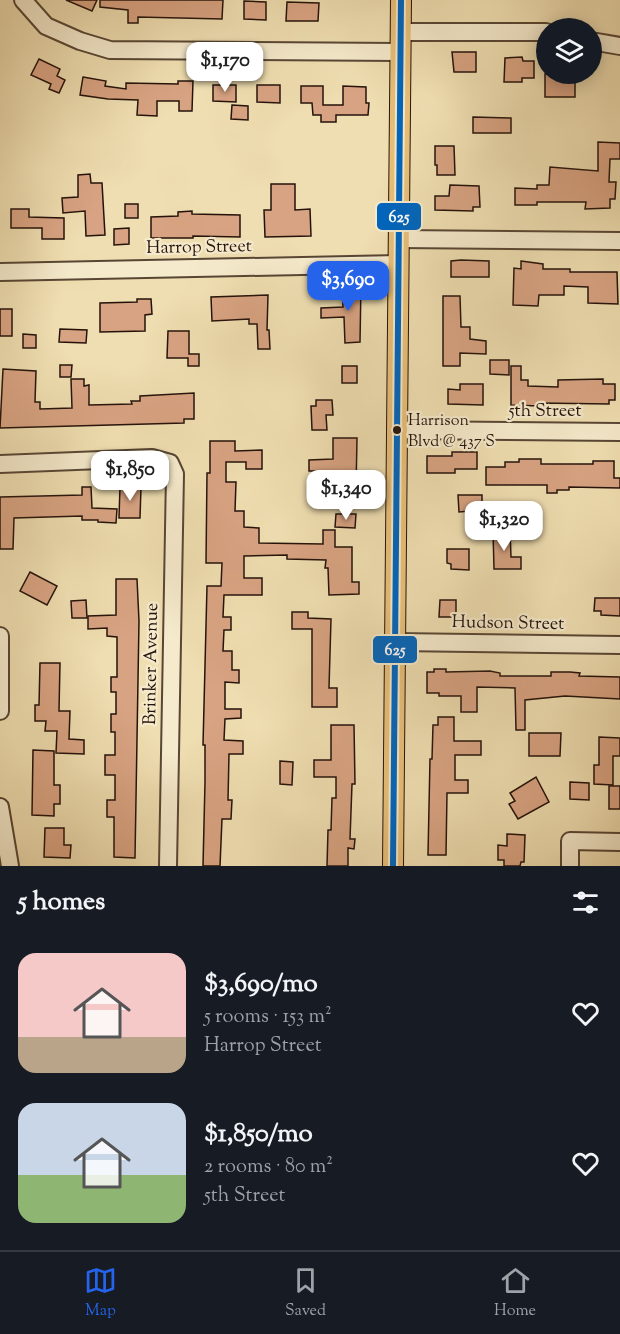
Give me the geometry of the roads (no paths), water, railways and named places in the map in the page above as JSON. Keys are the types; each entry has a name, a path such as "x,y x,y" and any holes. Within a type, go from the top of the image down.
{"main road":[{"path":"393,866 401,0"}],"street":[{"path":"23,0 46,26 80,41 110,50 400,52"},
{"path":"401,32 536,32"},
{"path":"602,43 620,46"},
{"path":"399,240 620,240"},
{"name":"Harrop Street","path":"0,272 399,264"},
{"name":"5th Street","path":"397,430 620,432"},
{"name":"Brinker Avenue","path":"0,464 152,458 170,463 175,474 168,866"},
{"path":"0,711 1,636"},
{"name":"Hudson Street","path":"395,642 620,645"},
{"path":"0,807 10,866"},
{"path":"570,866 570,842 620,842"}],"place":[{"name":"Harrison Blvd @ 437 S","path":"397,430"}]}
